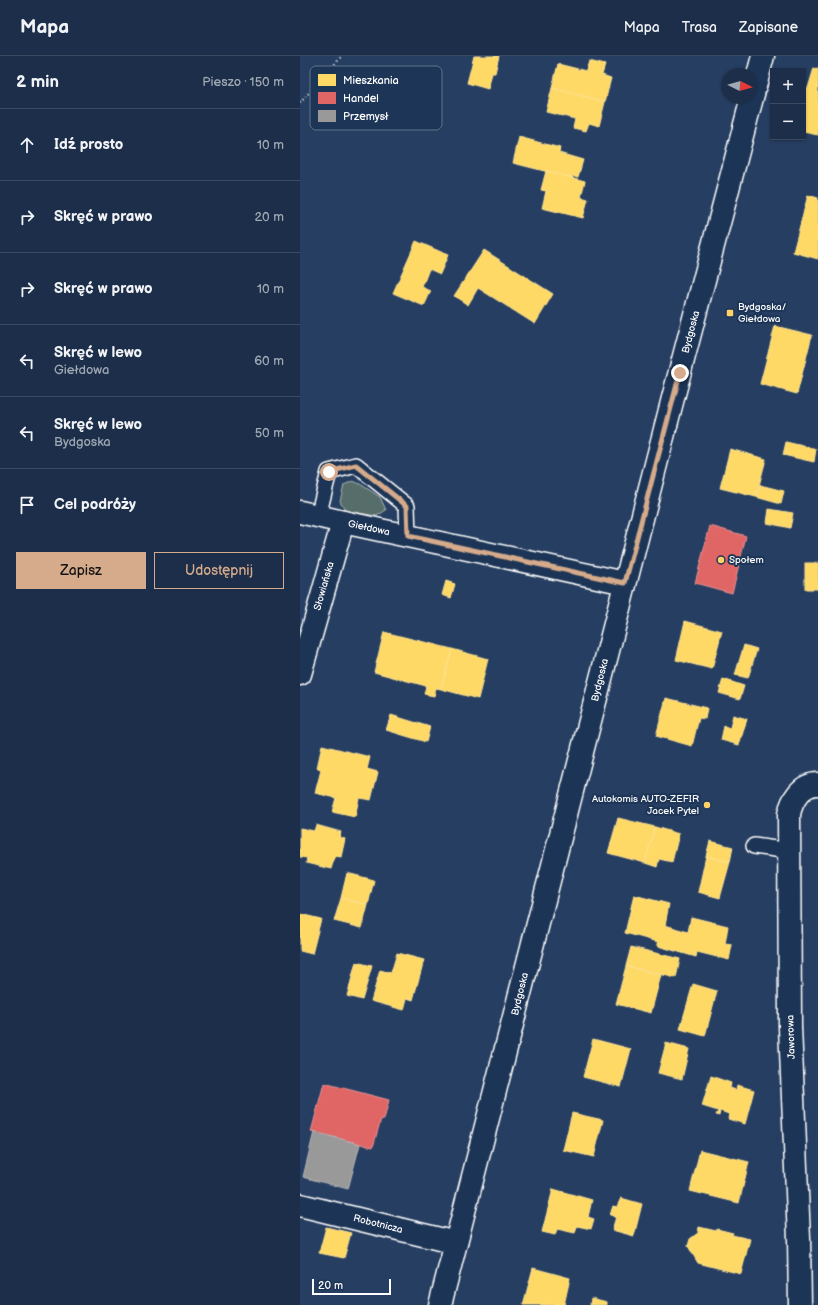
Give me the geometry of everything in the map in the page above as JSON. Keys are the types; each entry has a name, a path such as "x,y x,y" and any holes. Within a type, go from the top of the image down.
{"street":[{"name":"Bydgoska","path":"440,1305 625,583 763,56"},
{"name":"Giełdowa","path":"309,514 625,583"},
{"name":"Słowiańska","path":"300,674 342,522"},
{"name":"Jaworowa","path":"800,1305 799,1240 790,1027 789,814 792,802 798,794 809,786 818,784"},
{"name":"Robotnicza","path":"300,1205 456,1243"}],"lane":[{"path":"309,514 329,472 356,465 407,506 408,536"},
{"path":"754,846 789,851"}],"path":[{"path":"333,66 342,56"},
{"path":"300,103 310,92"}],"green space":[{"path":"353,481 380,497 386,510 377,516 346,511 340,501 344,485"}],"building: Mieszkania":[{"path":"474,56 499,56 495,73 492,73 488,89 467,83"},
{"path":"589,61 605,65 602,75 611,78 605,102 552,88 558,64 586,71"},
{"path":"814,68 818,69 818,135 806,133 806,88 808,88"},
{"path":"552,88 605,102 599,126 589,123 586,131 573,128 575,119 546,112"},
{"path":"519,137 560,148 559,153 583,160 578,177 572,176 572,178 513,163"},
{"path":"546,171 585,181 581,197 588,199 583,218 542,208 546,191 541,190"},
{"path":"808,195 818,198 818,259 793,252"},
{"path":"416,241 448,255 440,274 429,269 422,287 431,291 424,306 393,293"},
{"path":"484,250 553,294 535,324 478,288 468,305 454,296"},
{"path":"775,326 812,335 797,394 760,384"},
{"path":"786,442 816,449 814,462 783,455"},
{"path":"730,449 766,459 756,497 720,488"},
{"path":"760,485 784,491 781,504 756,497"},
{"path":"769,509 793,513 790,528 767,523"},
{"path":"805,563 818,563 818,589 805,589"},
{"path":"446,581 455,584 451,598 442,595"},
{"path":"685,621 722,631 712,669 676,660"},
{"path":"384,632 452,649 441,689 436,688 434,696 424,694 426,686 374,672"},
{"path":"744,645 757,649 748,678 735,675"},
{"path":"452,649 488,659 478,699 441,689"},
{"path":"723,679 744,686 740,699 719,693"},
{"path":"666,698 707,708 705,719 699,718 692,746 656,736"},
{"path":"391,715 430,727 426,742 386,730"},
{"path":"733,715 747,719 739,745 721,740 724,726 730,728"},
{"path":"322,745 370,757 367,769 378,772 371,800 359,798 355,817 332,812 336,798 315,793 321,770 317,768"},
{"path":"618,818 655,827 645,863 608,853"},
{"path":"316,825 341,832 340,837 345,839 341,857 335,856 331,869 306,863 307,858 300,857 300,828 314,831"},
{"path":"655,827 679,834 672,862 659,859 657,867 645,863"},
{"path":"710,841 733,847 730,862 706,856"},
{"path":"706,856 730,862 720,898 698,892"},
{"path":"347,873 374,880 368,905 341,898"},
{"path":"634,895 669,904 665,925 688,932 691,917 728,926 725,944 732,945 729,960 697,952 696,957 658,946 658,942 625,933"},
{"path":"341,898 368,905 362,928 334,921"},
{"path":"300,914 321,919 312,954 300,951"},
{"path":"631,947 680,959 676,978 626,966"},
{"path":"397,953 424,960 413,1000 407,998 404,1010 371,1001 380,970 391,973"},
{"path":"356,962 372,966 362,1000 347,996"},
{"path":"626,966 661,975 651,1013 616,1004"},
{"path":"693,984 717,991 705,1036 680,1029"},
{"path":"593,1039 631,1049 621,1087 583,1077"},
{"path":"666,1043 689,1049 682,1079 658,1073"},
{"path":"711,1076 731,1083 730,1088 736,1090 737,1085 754,1090 745,1124 728,1119 729,1114 720,1111 719,1116 716,1115 718,1111 702,1106"},
{"path":"572,1113 603,1120 594,1157 563,1150"},
{"path":"700,1150 749,1162 739,1203 690,1191"},
{"path":"553,1189 592,1200 588,1217 594,1219 591,1229 577,1226 575,1233 557,1229 555,1235 542,1232"},
{"path":"621,1198 642,1204 634,1236 612,1230 616,1217 610,1215 613,1206 618,1207"},
{"path":"326,1227 351,1233 344,1258 319,1253"},
{"path":"699,1227 716,1231 717,1229 733,1233 732,1235 750,1239 741,1274 698,1263 688,1246 690,1239 698,1233"},
{"path":"533,1268 570,1278 564,1305 523,1305"},
{"path":"591,1298 607,1302 607,1305 590,1305"}],"building: Handel":[{"name":"Społem","path":"710,526 746,536 732,593 695,583"},
{"path":"324,1083 389,1100 384,1120 381,1119 373,1147 311,1132"}],"building: Przemysł":[{"path":"314,1132 360,1144 348,1189 303,1177"}],"place":[{"name":"Bydgoska/ Giełdowa","path":"730,313"},
{"name":"Społem","path":"721,560"},
{"name":"Autokomis AUTO-ZEFIR Jacek Pytel","path":"707,805"}],"route":[{"path":"329,472 356,465 407,506 408,536 625,583 680,373"}]}
